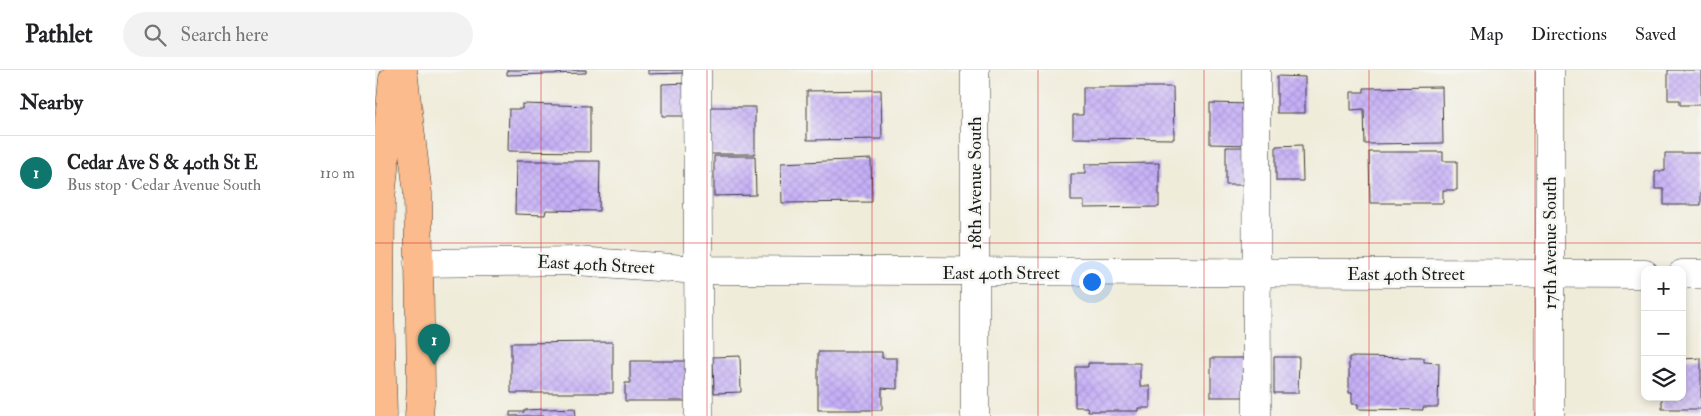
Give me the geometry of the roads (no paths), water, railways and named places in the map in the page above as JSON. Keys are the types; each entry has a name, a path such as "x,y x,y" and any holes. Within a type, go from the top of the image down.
{"main road":[{"path":"383,416 377,304 381,199 394,70"},
{"path":"403,70 419,194 418,263 421,387 419,416"}],"street":[{"path":"697,70 699,416"},
{"name":"18th Avenue South","path":"975,70 975,416"},
{"path":"1256,70 1257,416"},
{"name":"17th Avenue South","path":"1550,416 1551,70"},
{"name":"East 40th Street","path":"418,263 577,261 698,270 1641,274"},
{"path":"1686,274 1701,274"}],"place":[{"name":"Cedar Ave S & 40th St E","path":"434,365"}]}
